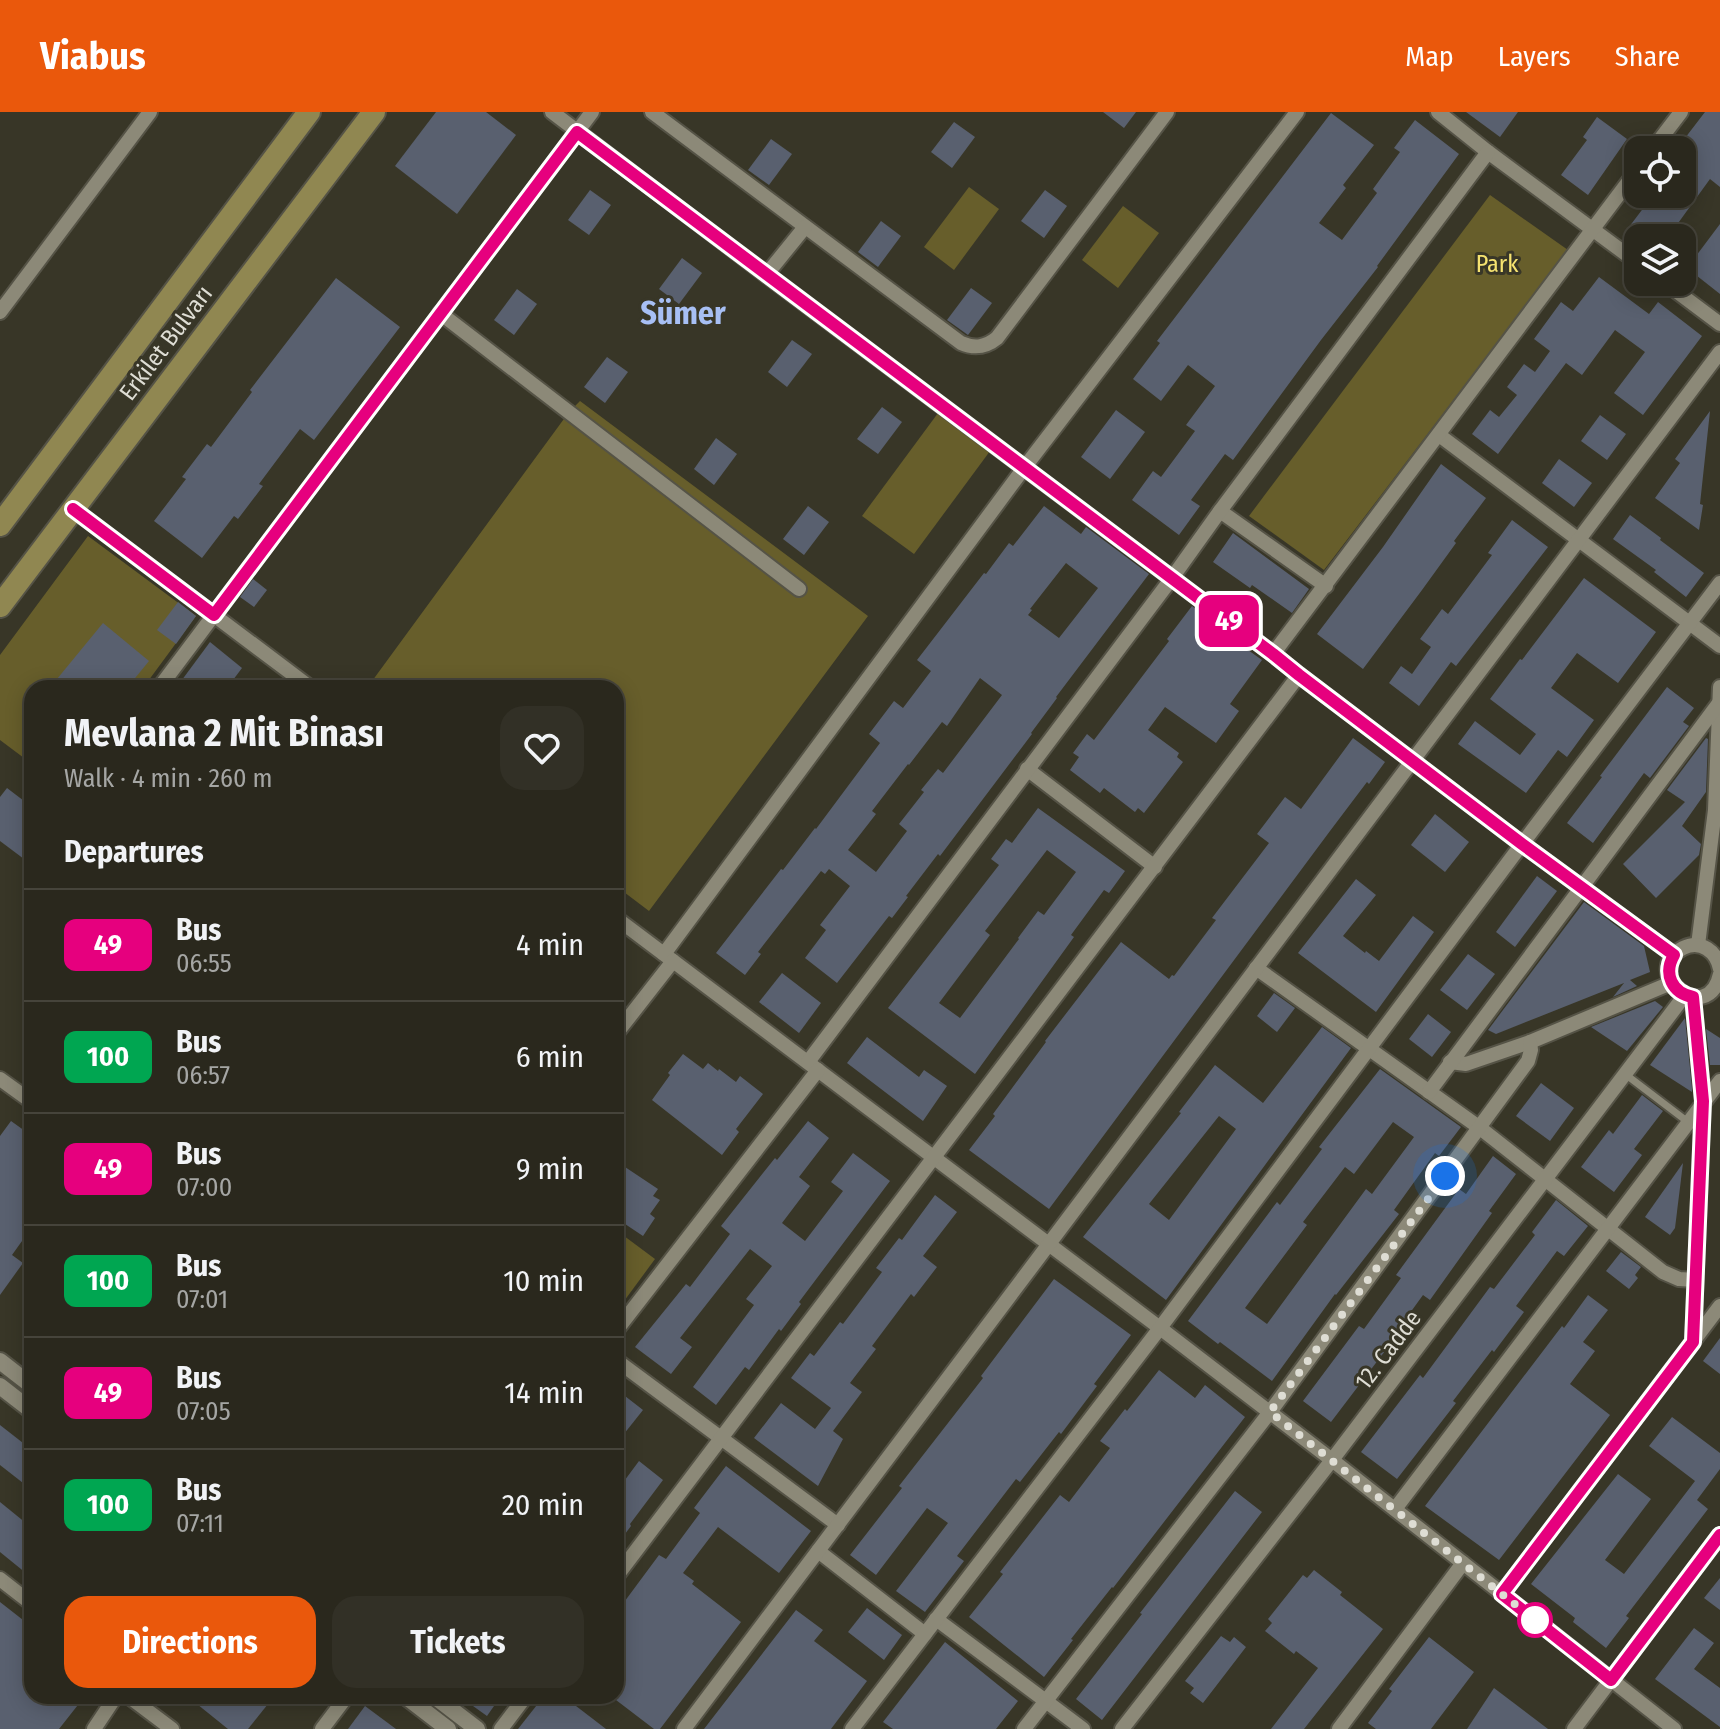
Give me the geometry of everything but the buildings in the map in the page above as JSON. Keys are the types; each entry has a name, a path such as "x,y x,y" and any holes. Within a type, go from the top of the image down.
{"main road":[{"name":"Erkilet Bulvarı","path":"0,525 309,112"},
{"name":"Erkilet Bulvarı","path":"0,606 374,112"}],"street":[{"path":"0,312 150,112"},
{"path":"552,112 1522,844 1674,955"},
{"path":"165,680 592,112"},
{"path":"652,112 961,343 973,347 986,345 997,338 1167,112"},
{"path":"624,1022 668,957 1024,468 1297,112"},
{"path":"1438,112 1624,253"},
{"path":"1663,136 1681,112"},
{"path":"624,1320 813,1066 1027,769 1488,152"},
{"path":"1273,654 1624,188"},
{"path":"766,275 805,227"},
{"path":"1683,296 1720,324"},
{"path":"440,313 799,589"},
{"path":"684,1729 1720,352"},
{"path":"1439,435 1720,646"},
{"path":"73,509 300,680"},
{"path":"1220,511 1326,586"},
{"path":"852,1729 1160,1328 1720,583"},
{"path":"624,1567 1299,675"},
{"path":"1710,945 1689,945 1674,955 1668,968 1675,988 1689,996 1709,993 1719,975 1710,945 1718,807 1720,687"},
{"path":"1429,1092 1719,703"},
{"path":"1027,769 1155,867"},
{"path":"624,924 1270,1412 1674,1729"},
{"path":"1256,968 1480,1128 1671,1277 1695,1280"},
{"path":"1450,1062 1466,1064 1530,1042 1671,983"},
{"path":"1689,996 1703,1101 1693,1342"},
{"name":"12. Cadde","path":"1122,1729 1332,1460 1625,1074 1689,996"},
{"path":"1024,1729 1270,1412 1480,1128 1528,1061 1530,1042"},
{"path":"0,1079 24,1096"},
{"path":"1395,1509 1720,1081"},
{"path":"1502,1594 1720,1306"},
{"path":"0,1361 24,1380"},
{"path":"624,1366 838,1525"},
{"path":"0,1386 24,1405"},
{"path":"1574,1729 1720,1535"},
{"path":"818,1551 925,1634"},
{"path":"1339,1729 1463,1563"},
{"path":"0,1579 24,1598"},
{"path":"936,1619 1083,1729"},
{"path":"94,1729 111,1704"},
{"path":"139,1704 172,1729"},
{"path":"322,1729 341,1704"},
{"path":"415,1704 448,1729"},
{"path":"444,1704 477,1729"},
{"path":"501,1729 520,1704"}],"lane":[{"path":"1625,1074 1688,1122"}],"green space":[{"path":"969,187 999,209 954,270 924,247"},
{"name":"Park","path":"1490,195 1568,250 1324,570 1249,516"},
{"path":"1123,206 1159,233 1118,288 1082,260"},
{"path":"580,401 868,616 649,911 624,892 624,680 373,680"},
{"path":"941,409 993,447 914,554 862,516"},
{"path":"88,536 196,616 149,680 24,680 24,758 0,740 0,655"},
{"path":"624,1236 655,1259 624,1301"}],"bus line":[{"name":"49","path":"73,509 214,615 577,132 1522,844 1674,955 1668,968 1671,983 1680,992 1693,997 1703,1101 1693,1342 1502,1594 1611,1680 1720,1535"}],"district":[{"name":"Sümer","path":"683,313"}],"route":[{"path":"1445,1176 1270,1412 1535,1620"}]}
